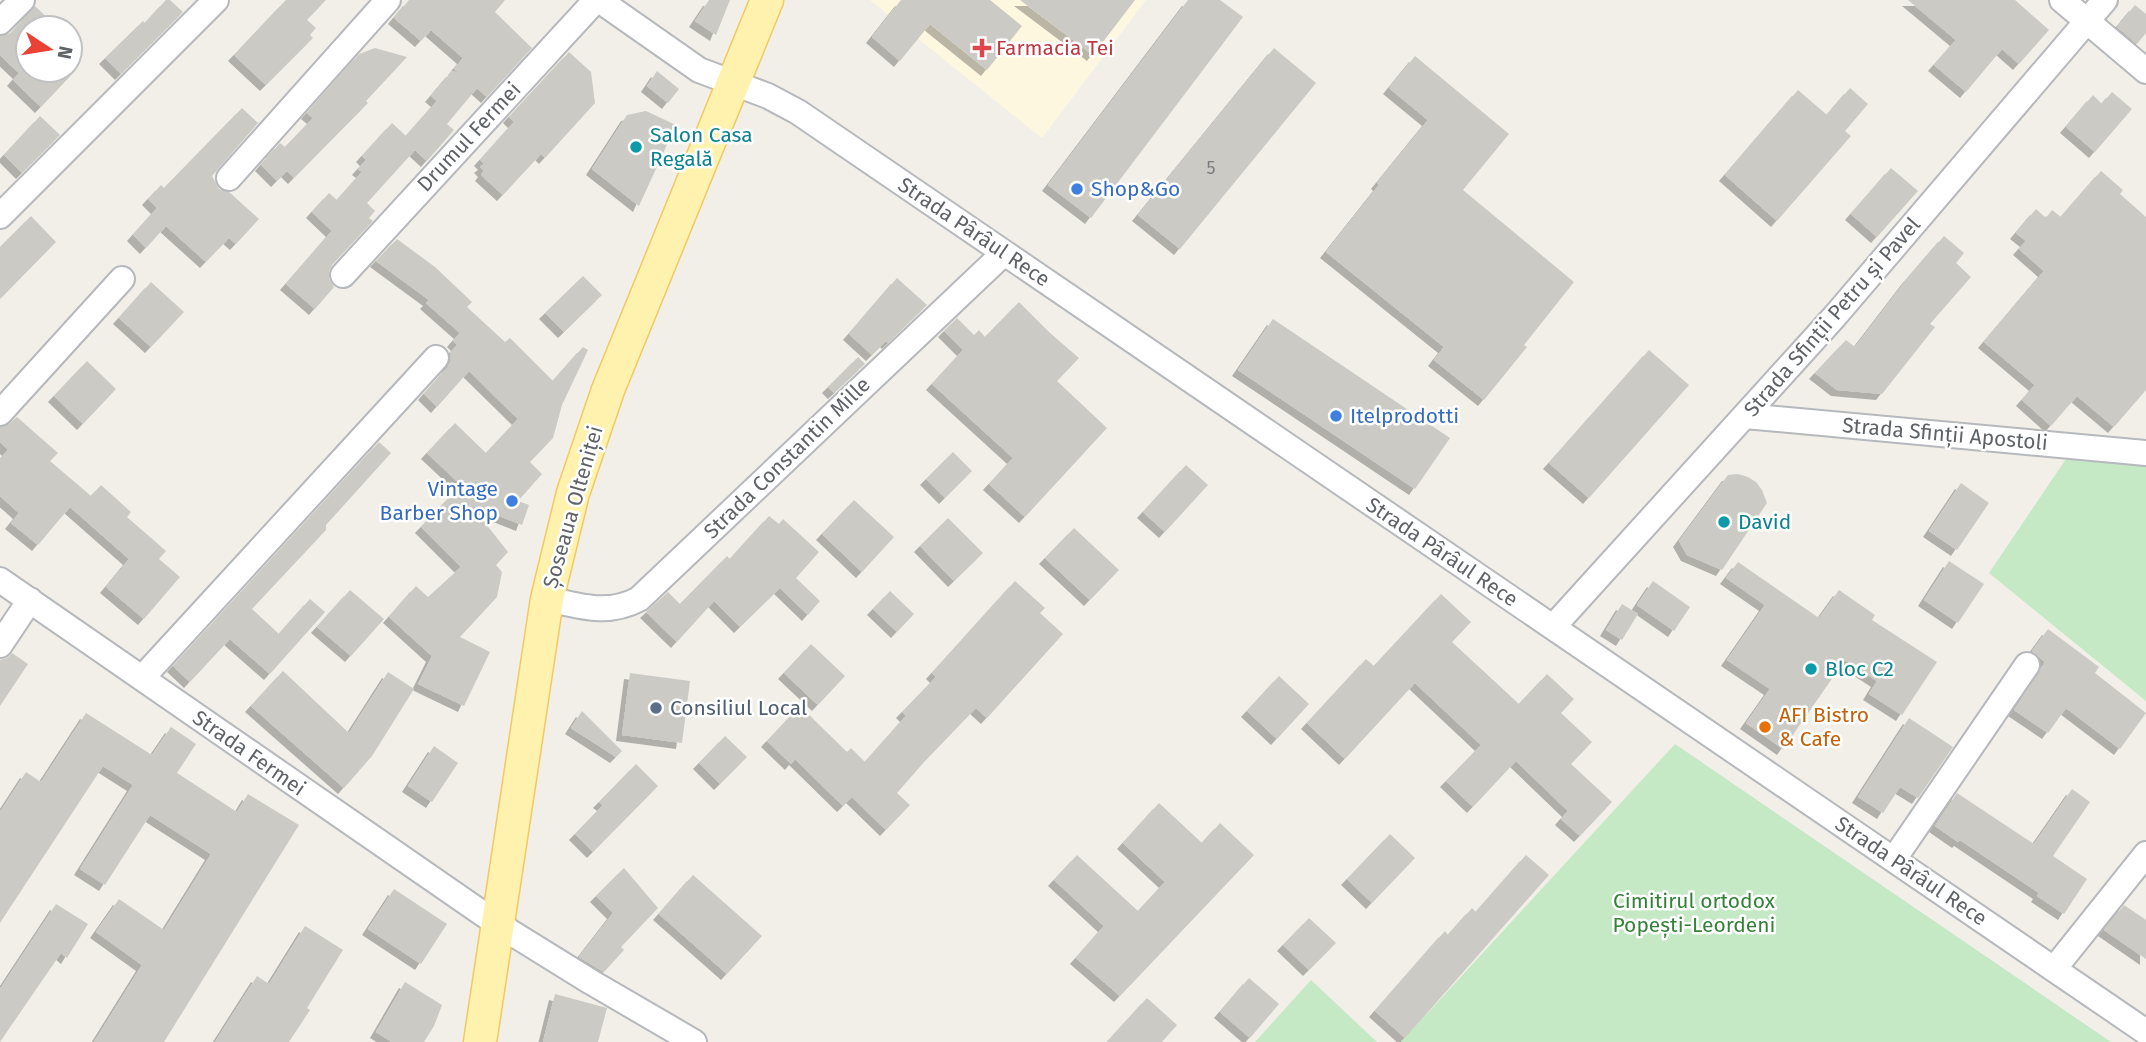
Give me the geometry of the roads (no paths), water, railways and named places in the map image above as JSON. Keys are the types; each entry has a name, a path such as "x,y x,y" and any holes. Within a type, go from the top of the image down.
{"main road":[{"name":"Șoseaua Olteniței","path":"480,1042 547,599 573,493 596,424 767,0"}],"street":[{"path":"0,22 22,0"},
{"path":"0,216 216,0"},
{"path":"229,178 388,0"},
{"name":"Drumul Fermei","path":"343,275 597,0 699,70 732,84"},
{"path":"2062,0 2146,71"},
{"name":"Strada Sfinții Petru și Pavel","path":"1553,628 1835,316 2105,0"},
{"name":"Strada Pârâul Rece","path":"732,84 768,96 798,112 2146,1032"},
{"name":"Strada Constantin Mille","path":"547,599 599,609 620,607 639,599 1004,253"},
{"path":"0,413 122,279"},
{"path":"142,678 436,358"},
{"name":"Strada Sfinții Apostoli","path":"1745,416 2146,453"},
{"name":"Strada Fermei","path":"0,580 499,925 694,1042"},
{"path":"0,645 30,600"},
{"path":"1894,859 2027,666"},
{"path":"2054,969 2146,854"}],"place":[{"name":"Farmacia Tei","path":"982,48"},
{"name":"Salon Casa Regală","path":"636,147"},
{"name":"Shop&Go","path":"1077,189"},
{"name":"Itelprodotti","path":"1336,416"},
{"name":"Vintage Barber Shop","path":"512,501"},
{"name":"David","path":"1724,522"},
{"name":"Bloc C2","path":"1811,669"},
{"name":"Consiliul Local","path":"656,708"},
{"name":"AFI Bistro & Cafe","path":"1765,727"}],"park label":[{"name":"Cimitirul ortodox Popești-Leordeni","path":"1694,913"}]}
